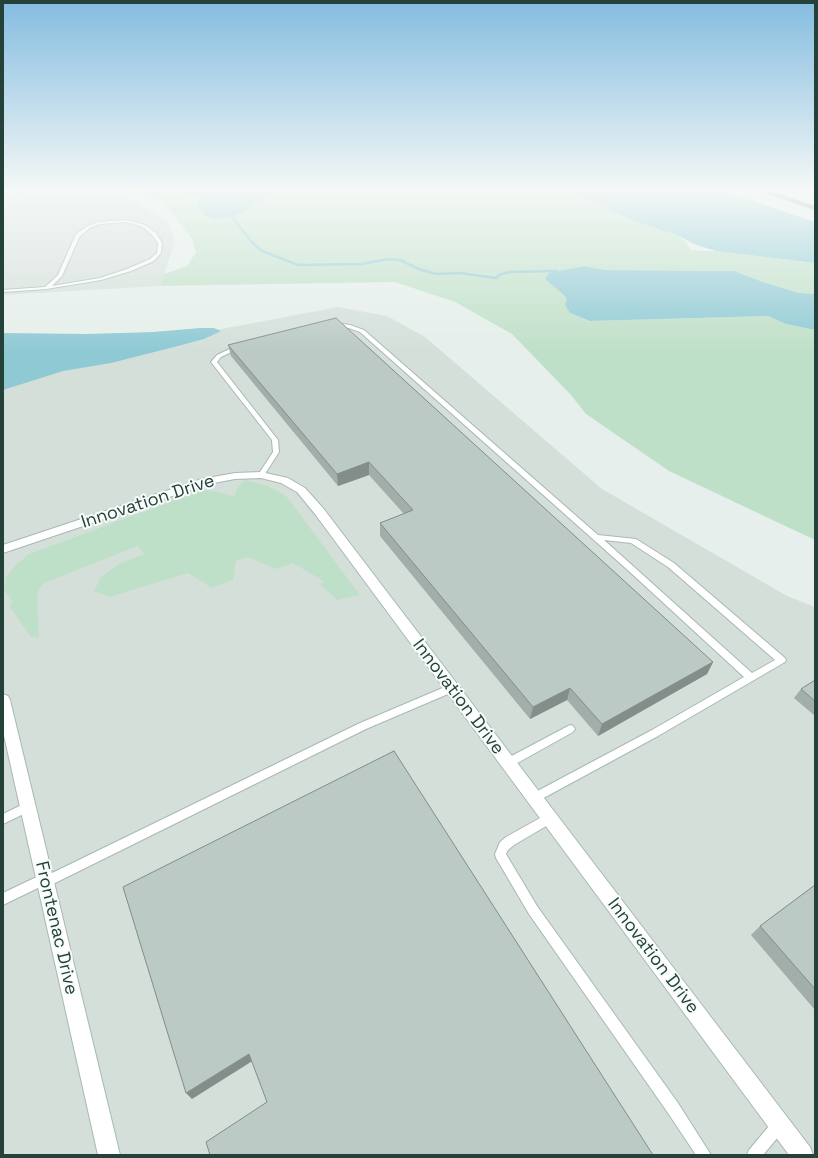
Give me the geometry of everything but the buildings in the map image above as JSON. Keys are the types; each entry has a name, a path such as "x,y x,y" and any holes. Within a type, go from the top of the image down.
{"street":[{"name":"Innovation Drive","path":"3,549 206,481 235,476 261,475 284,480 301,490 314,505 452,688 802,1155"},
{"name":"Frontenac Drive","path":"3,700 109,1155"}],"lane":[{"path":"46,288 60,276 74,244"},
{"path":"3,291 46,288 101,279 129,270 152,260 159,253 160,244"},
{"path":"323,326 338,325 350,327 362,332 596,537 751,678"},
{"path":"244,346 230,350 214,362 275,440 276,452 261,475"},
{"path":"534,798 655,733 782,660 671,565 632,541 596,537"},
{"path":"3,899 363,726 452,688"},
{"path":"508,763 570,729"},
{"path":"3,819 28,807"},
{"path":"549,818 510,841 504,846 500,854 533,910 673,1108 704,1155"},
{"path":"754,1155 779,1125"}],"shaded area":[{"path":"3,244 174,244 160,286 3,295"},
{"path":"338,307 387,316 425,337 602,489 787,596 815,607 815,1155 3,1155 3,389 147,343"}],"green space":[{"path":"194,244 687,244 691,250 716,251 815,263 815,294 799,293 734,271 606,270 584,266 566,270 552,284 563,293 567,299 570,313 590,321 768,316 786,324 815,330 815,540 669,471 586,414 570,394 512,334 455,302 395,282 160,286 164,274 187,266 196,252"},
{"path":"245,480 268,486 287,497 360,595 337,600 320,584 325,582 293,563 276,569 247,557 236,561 233,580 212,588 188,573 109,597 94,591 101,577 121,563 144,554 138,546 44,583 38,590 37,598 39,638 31,637 10,607 12,601 4,589 6,577 17,564 29,554 200,491 213,491 234,496 238,486"}],"water":[{"path":"694,244 815,244 815,263 716,251"},
{"path":"584,266 606,270 734,271 799,293 815,294 815,330 786,324 768,316 590,321 570,313 565,305 567,299 545,279 549,273"},
{"path":"214,328 221,331 204,339 111,363 63,371 3,390 3,333 86,334 153,332"}],"waterway":[{"path":"254,244 262,251 298,265 362,264 389,259 400,260 419,269 436,274 460,273 496,278 499,275 509,272 557,271"}]}
